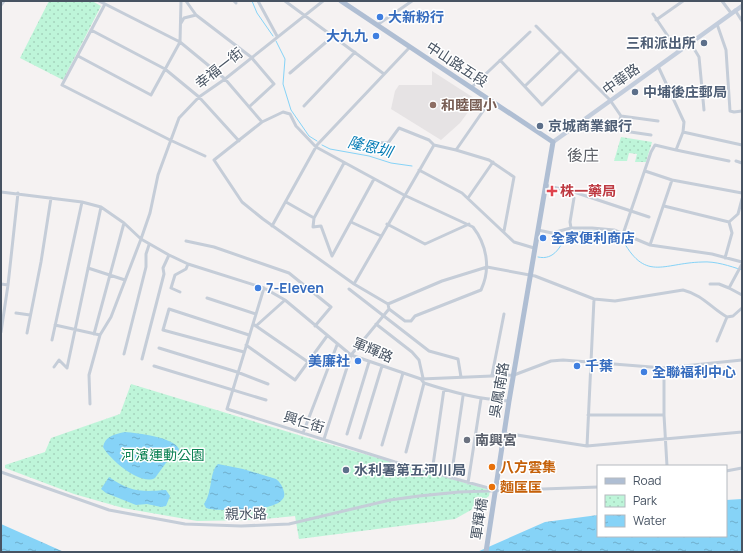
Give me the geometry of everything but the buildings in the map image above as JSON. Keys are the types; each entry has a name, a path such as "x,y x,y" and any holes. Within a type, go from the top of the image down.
{"main road":[{"name":"中山路五段","path":"340,1 553,142"},
{"name":"中華路","path":"553,142 742,6"},
{"path":"530,275 544,185 553,142"},
{"name":"吳鳳南路","path":"496,490 530,275"},
{"name":"軍輝橋","path":"486,552 496,490"}],"street":[{"path":"1,5 4,1"},
{"path":"99,1 180,42 225,79 262,122"},
{"path":"78,56 151,95 180,42 181,1"},
{"path":"186,1 196,15 251,57 274,84 249,107"},
{"path":"258,1 277,36"},
{"path":"285,1 384,74"},
{"name":"幸福一街","path":"142,240 150,213 158,175 179,118 199,97 225,79 277,36 323,1"},
{"path":"377,25 412,1"},
{"path":"656,20 683,1"},
{"path":"722,1 742,20"},
{"path":"105,4 62,84 170,140 205,156"},
{"path":"653,14 678,51"},
{"path":"180,23 184,18 196,15"},
{"path":"717,24 726,50 730,111 742,111"},
{"path":"536,26 560,52 610,100 621,116 658,121"},
{"path":"91,30 165,69 199,97 239,141"},
{"path":"472,87 530,32"},
{"path":"290,73 332,37"},
{"path":"690,42 699,57 704,110"},
{"path":"272,226 316,147 409,48"},
{"path":"304,106 355,52"},
{"path":"525,86 560,52"},
{"path":"500,60 542,105 578,70"},
{"path":"658,66 684,122 683,132 676,150"},
{"path":"456,150 490,101"},
{"path":"283,112 290,114 296,126 316,147 404,195 469,224 479,235 487,259 484,283 481,290 415,316 411,321 406,321 389,309 388,304 354,284 272,226 242,202 214,160 262,122 283,112"},
{"path":"621,116 617,130 651,135"},
{"path":"364,142 388,143 399,128 429,140 434,145 456,150 493,162 514,177 504,231"},
{"path":"683,132 742,145"},
{"path":"354,284 387,224 434,145"},
{"path":"623,234 651,152 655,145 729,161"},
{"path":"468,198 493,162"},
{"path":"736,162 742,163"},
{"path":"344,163 314,218 312,227 321,226 332,256 374,179"},
{"path":"420,170 468,198 517,244 534,248"},
{"path":"645,171 672,180 742,193"},
{"path":"650,245 672,180"},
{"path":"544,185 649,216"},
{"path":"1,192 82,202 101,207 67,368 59,360 54,367"},
{"path":"1,332 8,285 18,193"},
{"path":"27,333 51,198"},
{"path":"571,228 570,222 574,198"},
{"path":"729,222 738,214 742,199"},
{"path":"52,340 82,202"},
{"path":"286,202 314,218"},
{"path":"664,206 729,222"},
{"name":"軍輝路","path":"101,207 124,223 142,240 169,255 188,264 264,288 285,300 337,345 351,355 422,378 514,375 551,361 563,360 664,368 742,360"},
{"path":"351,222 381,236"},
{"path":"724,258 732,233 729,222"},
{"path":"94,334 124,223"},
{"path":"387,224 425,244 469,224"},
{"path":"538,230 552,233 571,228 607,229 650,245 712,254 742,263 729,288"},
{"path":"90,404 89,375 100,335 111,317 142,240"},
{"path":"186,241 214,247 289,273 331,307 315,326"},
{"path":"124,354 146,267 146,254 150,245"},
{"path":"142,359 164,274 163,268 169,255"},
{"path":"180,292 171,288 175,275 186,269 188,264"},
{"path":"388,304 442,281 487,267 530,275 547,280 594,299 615,301 676,290 690,292 711,304 727,317"},
{"path":"88,268 125,280"},
{"path":"1,284 8,285"},
{"path":"710,284 719,284 742,295"},
{"name":"興仁街","path":"264,288 254,325 249,334 227,409 451,478 496,490"},
{"path":"349,289 429,351 458,359 461,377"},
{"path":"207,298 256,314"},
{"path":"587,446 594,299"},
{"path":"285,300 254,325 308,362"},
{"path":"717,341 727,317 730,317 742,308"},
{"path":"244,352 163,330 166,319 169,309 249,334"},
{"path":"324,439 351,355 389,309"},
{"path":"16,312 30,315"},
{"path":"492,375 504,314"},
{"path":"376,324 412,352 419,360 424,383 406,452"},
{"path":"55,325 100,335"},
{"path":"246,345 294,380 327,336"},
{"path":"303,433 337,345"},
{"path":"159,348 237,372 268,384"},
{"path":"347,434 370,362"},
{"path":"154,366 266,400"},
{"path":"360,438 382,366"},
{"path":"664,368 664,415 667,465"},
{"path":"382,445 403,373"},
{"path":"424,383 463,396 509,401"},
{"path":"432,472 444,389"},
{"path":"451,478 463,396"},
{"path":"468,483 481,399"},
{"path":"588,415 664,415"},
{"path":"504,433 587,446 742,432"},
{"path":"727,471 742,468"},
{"name":"親水路","path":"1,472 109,510 185,524 241,526 285,524 390,500 496,490"},
{"path":"496,490 597,487"}],"shaded area":[{"name":"和睦國小","path":"432,71 477,100 460,123 441,140 391,109 395,91 399,85 432,85"}],"green space":[{"path":"49,1 92,1 101,6 63,80 20,58"},
{"path":"621,137 652,142 646,162 635,162 637,154 629,153 627,161 614,161"},
{"name":"河濱運動公園","path":"131,384 315,440 490,490 489,496 471,510 455,519 299,539 295,516 253,520 197,521 123,508 74,494 5,468 5,465 45,452 51,438 120,414"}],"water":[{"path":"125,432 170,441 179,449 178,452 168,460 155,478 142,478 134,475 119,465 103,447 108,438"},
{"path":"218,464 243,469 276,479 284,490 283,499 276,504 252,509 224,510 206,508 204,504 209,493 213,472"},
{"path":"109,477 123,486 136,490 166,490 170,496 166,506 161,507 147,504 136,505 106,493 101,489"},
{"path":"742,499 742,552 477,552 545,522 597,515 597,537 727,537 727,500"},
{"path":"1,524 64,552 1,552"}],"waterway":[{"name":"隆恩圳","path":"252,1 257,13 273,36"},
{"name":"隆恩圳","path":"276,41 285,59 283,84 291,110 309,136 317,141"},
{"name":"隆恩圳","path":"322,145 330,149 369,156 391,163 412,166"},
{"name":"隆恩圳","path":"538,257 549,257 557,251 568,233 595,231 621,237 638,260 647,265 665,267 688,263 712,262 742,270"}],"place":[{"name":"大新粉行","path":"380,17"},
{"name":"大九九","path":"376,36"},
{"name":"三和派出所","path":"704,43"},
{"name":"中埔後庄郵局","path":"635,92"},
{"name":"和睦國小","path":"433,105"},
{"name":"京城商業銀行","path":"540,126"},
{"name":"株一藥局","path":"552,191"},
{"name":"全家便利商店","path":"543,238"},
{"name":"7-Eleven","path":"258,288"},
{"name":"美廉社","path":"358,361"},
{"name":"千葉","path":"577,366"},
{"name":"全聯福利中心","path":"644,372"},
{"name":"南興宮","path":"467,440"},
{"name":"八方雲集","path":"492,467"},
{"name":"水利署第五河川局","path":"346,470"},
{"name":"麵匡匡","path":"492,487"}],"district":[{"name":"後庄","path":"583,155"}]}
